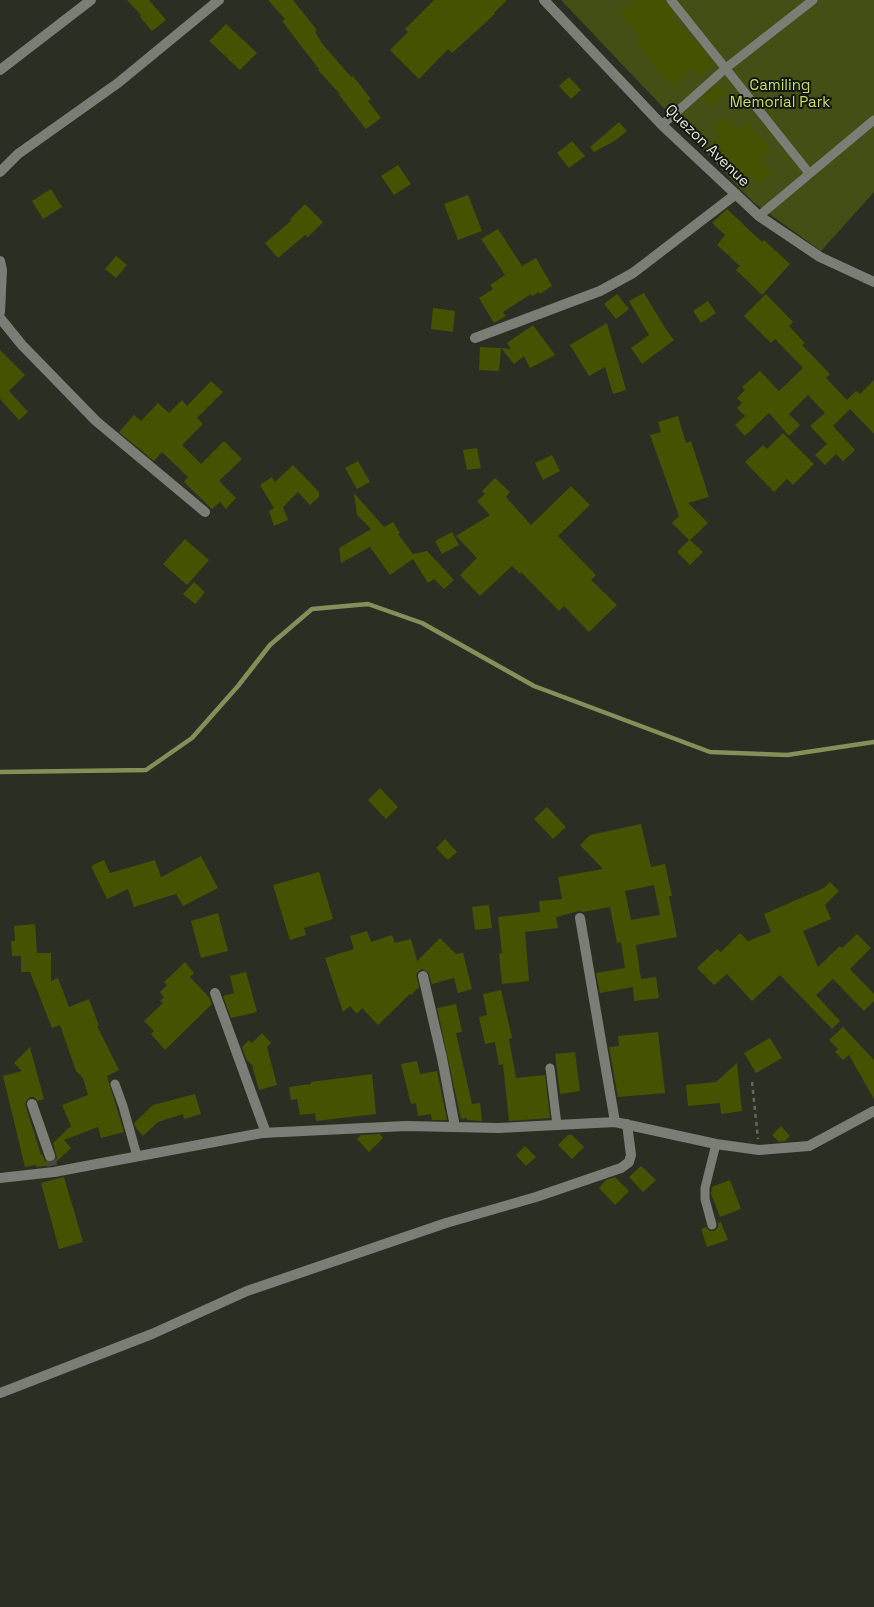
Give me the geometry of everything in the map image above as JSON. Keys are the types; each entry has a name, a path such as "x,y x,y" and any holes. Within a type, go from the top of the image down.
{"street":[{"path":"0,70 91,0"},
{"path":"0,172 18,154 118,83 219,0"},
{"name":"Quezon Avenue","path":"544,0 662,125 760,216 820,257 874,282"},
{"path":"474,338 600,290 634,273 736,194"},
{"path":"0,261 2,270 0,312"},
{"path":"0,318 22,345 96,421 204,512"},
{"path":"580,918 615,1122"},
{"path":"423,976 442,1058 455,1127"},
{"path":"215,994 266,1133"},
{"path":"32,1104 52,1165"},
{"path":"0,1178 52,1165 137,1156 266,1133 406,1126 499,1128 615,1122 716,1144 759,1150 810,1146 874,1111"},
{"path":"0,1393 152,1334 247,1291 446,1223 536,1197 621,1168 629,1162 631,1155 627,1124"}],"lane":[{"path":"671,0 809,173"},
{"path":"662,125 726,68 813,0"},
{"path":"760,216 874,120"},
{"path":"550,1068 557,1125"},
{"path":"114,1084 123,1106 137,1156"},
{"path":"712,1225 705,1199 705,1188 716,1144"}],"path":[{"path":"752,1082 759,1150"}],"green space":[{"name":"Camiling Memorial Park","path":"561,0 874,0 874,192 821,251 753,202"}],"building":[{"path":"127,0 149,0 166,20 152,31"},
{"path":"268,0 293,0 317,30 315,32 320,41 351,77 353,76 371,99 368,101 381,118 366,129 340,94 318,70 282,21 285,19"},
{"path":"434,0 507,0 495,14 452,53 448,49 419,79 390,50 408,32 405,29"},
{"path":"635,0 663,0 674,14 671,16 692,40 694,39 713,63 699,76 693,68 673,86 635,41 640,36 620,13"},
{"path":"226,24 257,53 240,70 209,41"},
{"path":"569,77 581,90 571,99 559,86"},
{"path":"719,83 727,92 711,107 702,98"},
{"path":"725,117 737,131 747,122 772,152 762,160 772,172 758,184 750,174 744,179 713,143 720,137 712,128"},
{"path":"619,122 627,131 616,140 594,152 590,147"},
{"path":"572,141 585,156 569,168 557,153"},
{"path":"398,165 411,184 394,195 381,176"},
{"path":"51,189 62,207 43,219 32,201"},
{"path":"468,195 482,231 458,240 444,204"},
{"path":"305,204 323,222 308,237 305,235 278,258 265,243 291,221 290,219"},
{"path":"727,209 762,242 764,240 790,264 762,295 736,270 740,266 717,245 725,235 712,223"},
{"path":"498,229 522,266 536,258 552,286 540,294 539,292 532,296 531,294 503,312 506,316 494,323 479,298 493,289 490,285 505,275 481,239"},
{"path":"116,256 127,265 116,278 105,269"},
{"path":"644,293 674,340 642,364 631,348 649,335 629,301"},
{"path":"617,294 629,309 616,319 604,304"},
{"path":"766,294 793,322 789,326 805,343 802,345 830,374 826,378 847,400 856,391 860,394 874,380 874,434 850,409 833,426 855,450 843,461 836,454 825,465 815,455 827,444 810,426 825,413 808,395 789,414 800,425 789,436 769,413 745,436 735,425 745,416 737,408 742,403 737,398 745,390 742,387 760,371 779,391 803,368 775,339 771,343 744,316"},
{"path":"708,301 716,313 701,323 693,311"},
{"path":"433,308 455,311 453,332 431,329"},
{"path":"607,323 626,390 613,394 605,367 589,376 570,345"},
{"path":"533,325 555,355 530,368 524,356 514,364 501,348 511,349 507,343"},
{"path":"480,347 501,348 499,371 479,370"},
{"path":"0,350 25,375 9,391 28,412 19,420 0,399"},
{"path":"211,381 223,392 197,418 203,424 182,445 201,464 224,441 242,459 219,481 236,498 226,509 220,502 212,509 184,482 188,477 162,452 154,461 119,432 134,415 141,421 158,403 169,413 182,400 187,406"},
{"path":"678,416 686,443 691,441 709,497 688,503 708,523 690,540 703,552 690,565 677,552 689,540 672,523 679,516 650,435 661,432 658,422"},
{"path":"783,433 814,464 793,485 787,479 774,492 745,462 763,445 767,449"},
{"path":"477,448 481,468 467,470 463,450"},
{"path":"552,455 560,471 543,480 535,463"},
{"path":"358,461 370,482 357,489 345,468"},
{"path":"293,465 319,492 319,497 310,505 298,492 283,507 288,520 274,526 269,511 274,508 260,485 272,477 275,482"},
{"path":"495,478 510,492 506,497 531,525 571,486 590,505 558,536 596,575 591,580 617,605 589,632 564,606 559,611 521,572 520,574 512,566 480,596 460,575 477,558 456,536 490,515 477,501 485,494 482,491"},
{"path":"354,493 384,527 393,522 400,533 398,534 413,554 427,551 454,580 444,589 434,579 428,583 413,559 390,575 370,547 341,563 339,548 371,529 357,515"},
{"path":"452,532 459,545 442,554 435,541"},
{"path":"185,539 209,560 187,585 163,564"},
{"path":"194,582 205,592 195,604 183,594"},
{"path":"380,788 398,807 386,819 368,800"},
{"path":"547,807 566,827 553,839 534,819"},
{"path":"641,824 651,867 665,864 672,896 669,896 677,937 636,945 641,979 656,977 659,998 634,1001 633,987 600,993 596,973 625,968 621,942 617,943 610,907 583,912 579,911 556,917 558,928 525,932 529,981 502,984 499,954 502,953 498,917 540,912 539,901 562,899 558,877 603,869 580,845 590,835","holes":["654,885 660,915 631,920 625,891"]},
{"path":"445,839 457,852 448,860 436,848"},
{"path":"201,856 218,888 183,906 176,894 134,907 128,889 107,899 91,866 104,860 110,873 155,860 161,877"},
{"path":"319,872 333,919 304,928 306,935 290,940 273,885"},
{"path":"830,882 839,891 825,905 831,919 803,931 818,967 840,946 842,948 857,934 871,948 850,969 874,994 874,1001 864,1011 833,979 816,995 840,1021 832,1029 780,975 752,1001 727,974 714,985 697,968 717,949 721,952 740,933 748,941 771,932 764,914 824,888"},
{"path":"489,905 492,928 475,930 472,907"},
{"path":"218,913 228,951 201,958 191,921"},
{"path":"35,924 37,953 51,953 51,981 58,978 69,1007 89,999 99,1026 97,1026 119,1070 107,1076 124,1132 101,1138 98,1127 64,1140 71,1148 53,1165 25,1167 3,1076 22,1071 14,1063 30,1047 44,1099 38,1101 34,1097 30,1097 25,1104 41,1155 48,1163 53,1162 57,1158 53,1143 71,1126 62,1105 88,1095 83,1078 76,1071 60,1025 52,1028 30,972 21,972 21,956 12,956 11,941 15,941 14,926"},
{"path":"367,931 371,942 392,935 395,943 411,939 417,961 440,938 456,954 463,953 472,989 458,993 454,978 432,984 428,972 422,969 416,974 419,987 378,1025 362,1008 357,1014 350,1006 343,1012 325,958 354,949 350,936"},
{"path":"185,962 194,973 190,977 209,997 212,1004 165,1050 151,1034 154,1031 144,1021 163,1003 160,1001 164,997 160,992 167,985 164,982"},
{"path":"246,972 257,1012 231,1018 223,996 234,993 230,976"},
{"path":"501,990 512,1038 509,1039 516,1078 545,1075 550,1118 509,1121 503,1064 499,1065 495,1042 485,1044 479,1017 487,1015 483,994"},
{"path":"456,1004 462,1032 456,1033 472,1104 480,1103 482,1121 467,1120 467,1118 461,1119 437,1008"},
{"path":"843,1027 874,1060 874,1099 849,1055 843,1060 835,1052 838,1049 829,1040"},
{"path":"658,1032 665,1093 618,1097 609,1047 619,1046 618,1036"},
{"path":"262,1033 271,1043 267,1047 277,1085 259,1090 252,1065 246,1059 242,1047 249,1040 252,1043"},
{"path":"770,1038 782,1058 756,1073 744,1053"},
{"path":"575,1052 580,1091 560,1094 555,1054"},
{"path":"417,1061 420,1074 437,1071 447,1120 432,1120 431,1114 418,1116 416,1103 411,1104 401,1064"},
{"path":"737,1063 742,1111 721,1114 720,1103 688,1106 686,1085 716,1082"},
{"path":"372,1074 376,1114 316,1121 315,1113 300,1115 297,1099 291,1100 289,1087 311,1084 311,1082"},
{"path":"195,1094 201,1114 184,1119 183,1114 158,1122 143,1136 136,1128 134,1123 153,1105"},
{"path":"781,1126 790,1136 785,1141 779,1142 772,1135"},
{"path":"380,1134 383,1138 369,1152 357,1139 361,1135"},
{"path":"568,1135 572,1135 584,1147 572,1159 558,1145"},
{"path":"525,1146 536,1157 526,1166 516,1155"},
{"path":"641,1166 656,1180 643,1192 629,1177"},
{"path":"64,1177 83,1242 59,1249 41,1183"},
{"path":"615,1177 629,1191 615,1205 599,1188 606,1180"},
{"path":"730,1180 741,1209 720,1217 711,1194 712,1187"},
{"path":"721,1222 728,1240 707,1247 701,1229 706,1227 710,1231 714,1231 718,1227 718,1223"}],"waterway":[{"path":"0,772 146,770 192,738 238,686 270,645 312,609 368,604 422,623 534,686 710,752 787,755 874,742"}],"tunnel":[{"path":"50,1156 52,1166"}]}
